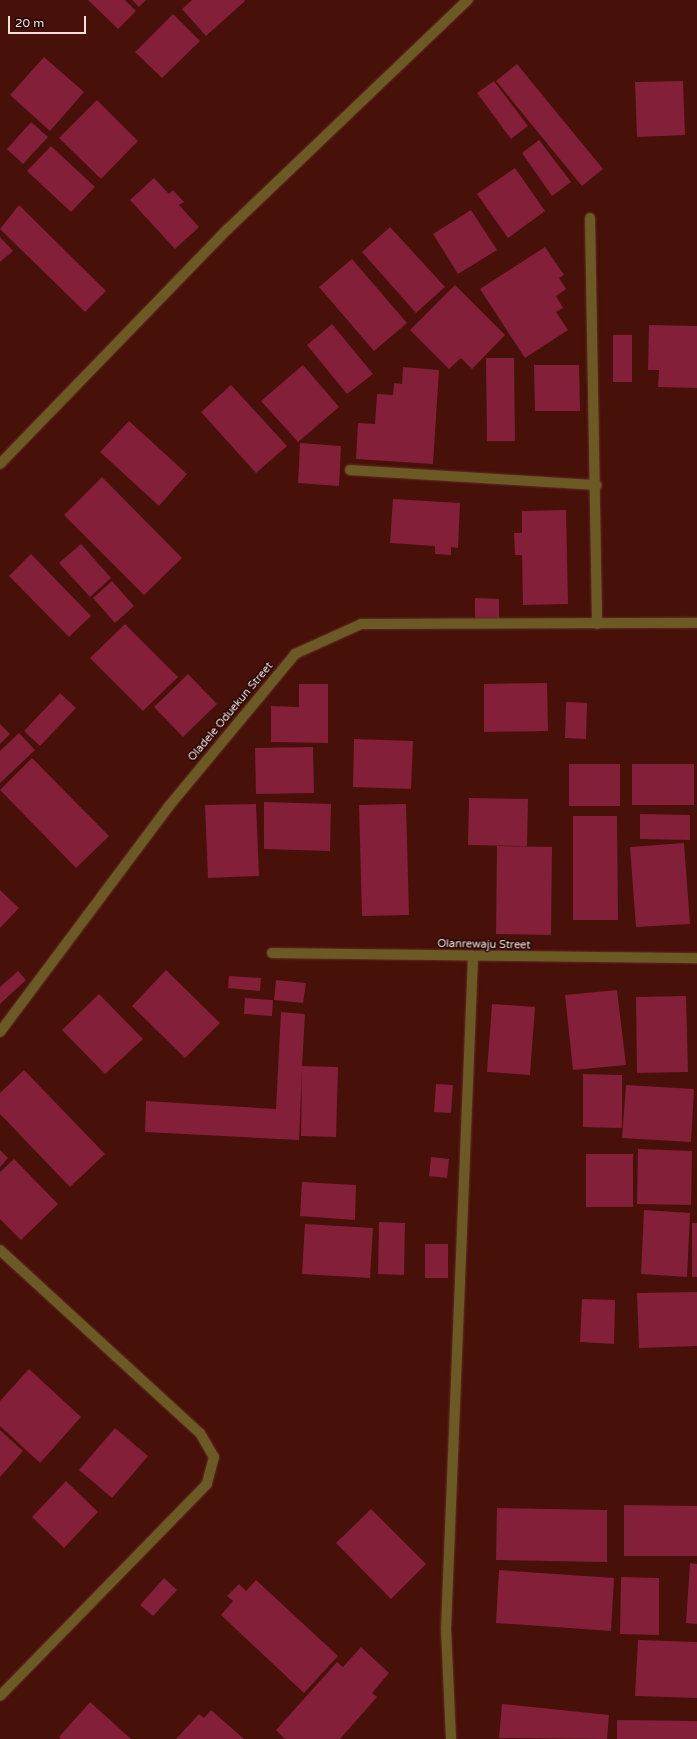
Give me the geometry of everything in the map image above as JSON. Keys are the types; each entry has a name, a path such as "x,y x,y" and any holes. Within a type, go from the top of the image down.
{"street":[{"path":"0,464 228,229 468,0"},
{"path":"590,218 597,485 597,624"},
{"path":"350,470 597,485"},
{"name":"Oladele Oduekun Street","path":"0,1032 169,806 295,654 361,624 465,621 597,624 697,623"},
{"name":"Olanrewaju Street","path":"272,953 473,957 697,958"},
{"path":"451,1739 446,1629 473,957"},
{"path":"0,1250 200,1433 214,1457 207,1484 0,1696"}],"building":[{"path":"88,0 125,0 136,11 118,29"},
{"path":"132,0 146,0 139,7"},
{"path":"192,0 245,1 206,36 182,9"},
{"path":"173,14 200,41 162,78 135,52"},
{"path":"44,57 84,92 50,131 10,95"},
{"path":"517,64 603,169 582,186 496,81"},
{"path":"494,81 528,126 511,139 477,93"},
{"path":"683,81 685,135 637,137 635,82"},
{"path":"97,100 138,141 101,179 59,138"},
{"path":"31,122 48,137 23,164 7,149"},
{"path":"539,140 571,182 552,196 522,153"},
{"path":"51,146 95,187 71,212 27,171"},
{"path":"515,168 545,211 508,238 477,194"},
{"path":"154,178 169,194 173,190 184,202 179,205 199,227 175,249 130,200"},
{"path":"19,205 106,291 85,312 0,229"},
{"path":"471,210 497,250 458,274 433,234"},
{"path":"390,227 445,287 416,313 362,252"},
{"path":"0,237 13,251 0,262"},
{"path":"545,247 564,275 559,278 566,289 556,296 563,308 556,312 568,330 525,358 480,289"},
{"path":"352,259 407,323 374,351 319,287"},
{"path":"455,285 505,335 472,369 461,358 449,369 410,330"},
{"path":"332,324 373,374 347,394 307,345"},
{"path":"649,325 697,326 697,388 658,387 659,370 648,370"},
{"path":"613,335 632,335 632,382 613,382"},
{"path":"486,358 514,358 515,441 487,441"},
{"path":"303,365 339,407 298,442 261,401"},
{"path":"534,365 579,365 580,411 535,411"},
{"path":"403,367 439,370 433,464 356,459 358,423 375,424 377,394 393,395 394,383 402,384"},
{"path":"231,385 287,446 256,473 201,412"},
{"path":"129,421 187,474 159,506 100,452"},
{"path":"300,443 341,446 339,486 298,483"},
{"path":"102,477 182,558 144,595 64,515"},
{"path":"393,499 460,503 458,548 451,547 451,555 435,554 435,546 390,543"},
{"path":"566,510 568,604 523,605 522,555 515,555 514,533 522,533 522,511"},
{"path":"81,544 111,578 90,597 59,563"},
{"path":"31,554 91,616 69,637 9,576"},
{"path":"112,581 134,606 115,623 93,598"},
{"path":"475,598 499,599 499,619 475,618"},
{"path":"125,624 178,677 143,711 90,658"},
{"path":"188,674 217,704 183,737 154,707"},
{"path":"547,683 548,731 484,732 484,684"},
{"path":"299,684 328,684 328,743 271,742 271,706 299,707"},
{"path":"60,693 76,708 40,746 24,731"},
{"path":"566,702 587,703 586,739 565,738"},
{"path":"0,724 10,734 0,744"},
{"path":"19,733 35,750 0,783 0,751"},
{"path":"354,739 413,741 411,789 353,787"},
{"path":"313,747 314,793 256,794 255,748"},
{"path":"32,758 109,836 76,868 0,790"},
{"path":"569,764 620,764 620,806 569,806"},
{"path":"632,764 694,764 694,805 632,805"},
{"path":"469,798 528,799 527,846 468,845"},
{"path":"264,802 331,804 330,851 264,849"},
{"path":"256,804 259,876 208,878 205,805"},
{"path":"406,804 409,915 362,916 359,805"},
{"path":"640,814 690,815 690,840 640,839"},
{"path":"573,816 617,816 618,920 573,920"},
{"path":"684,843 690,924 636,927 630,847"},
{"path":"497,846 552,847 551,935 496,934"},
{"path":"0,890 19,908 0,928"},
{"path":"166,970 220,1023 185,1058 132,1006"},
{"path":"18,971 26,980 0,1004 0,987"},
{"path":"229,976 261,978 260,991 228,988"},
{"path":"276,980 306,983 303,1003 274,1000"},
{"path":"617,990 626,1065 573,1070 565,995"},
{"path":"99,994 143,1039 105,1074 62,1030"},
{"path":"686,996 688,1072 637,1073 636,997"},
{"path":"245,998 273,1000 272,1016 244,1014"},
{"path":"492,1004 535,1007 530,1075 487,1072"},
{"path":"281,1012 305,1014 302,1066 338,1067 336,1137 301,1136 302,1070 299,1140 145,1132 146,1101 276,1109"},
{"path":"24,1070 105,1154 70,1187 0,1114 0,1093"},
{"path":"583,1074 622,1075 622,1128 583,1127"},
{"path":"436,1084 453,1085 451,1113 434,1112"},
{"path":"626,1085 694,1089 691,1142 622,1138"},
{"path":"638,1149 692,1151 691,1205 637,1204"},
{"path":"0,1150 8,1158 0,1167"},
{"path":"586,1154 633,1154 633,1207 586,1207"},
{"path":"431,1157 449,1159 447,1178 429,1176"},
{"path":"14,1159 58,1204 21,1240 0,1219 0,1172"},
{"path":"302,1182 356,1185 355,1220 300,1216"},
{"path":"644,1210 690,1213 687,1277 641,1274"},
{"path":"379,1222 405,1223 404,1275 378,1274"},
{"path":"692,1223 697,1223 697,1277 692,1277"},
{"path":"305,1224 373,1228 370,1278 302,1274"},
{"path":"425,1244 448,1244 448,1278 425,1278"},
{"path":"697,1292 697,1346 639,1348 637,1293"},
{"path":"582,1299 615,1300 614,1344 580,1342"},
{"path":"29,1369 81,1417 40,1463 0,1426 0,1401"},
{"path":"115,1428 148,1456 112,1498 79,1470"},
{"path":"0,1430 23,1451 0,1477"},
{"path":"66,1481 98,1512 64,1548 32,1517"},
{"path":"624,1505 697,1506 697,1556 624,1556"},
{"path":"497,1508 607,1510 607,1562 496,1560"},
{"path":"371,1509 426,1564 391,1599 336,1543"},
{"path":"690,1563 697,1564 697,1624 686,1623"},
{"path":"499,1570 614,1578 611,1631 496,1623"},
{"path":"621,1577 659,1578 659,1635 620,1634"},
{"path":"164,1578 177,1590 153,1616 140,1605"},
{"path":"256,1580 338,1656 304,1693 221,1615 233,1601 227,1596 239,1584 246,1591"},
{"path":"638,1640 697,1642 697,1698 635,1696"},
{"path":"361,1647 389,1673 372,1693 377,1697 340,1739 285,1739 276,1730 337,1662 343,1667"},
{"path":"90,1702 131,1739 61,1739 59,1737"},
{"path":"502,1704 609,1715 607,1739 499,1738"},
{"path":"211,1710 244,1739 176,1739 199,1714 204,1718"},
{"path":"617,1720 697,1721 697,1739 617,1739"}]}
